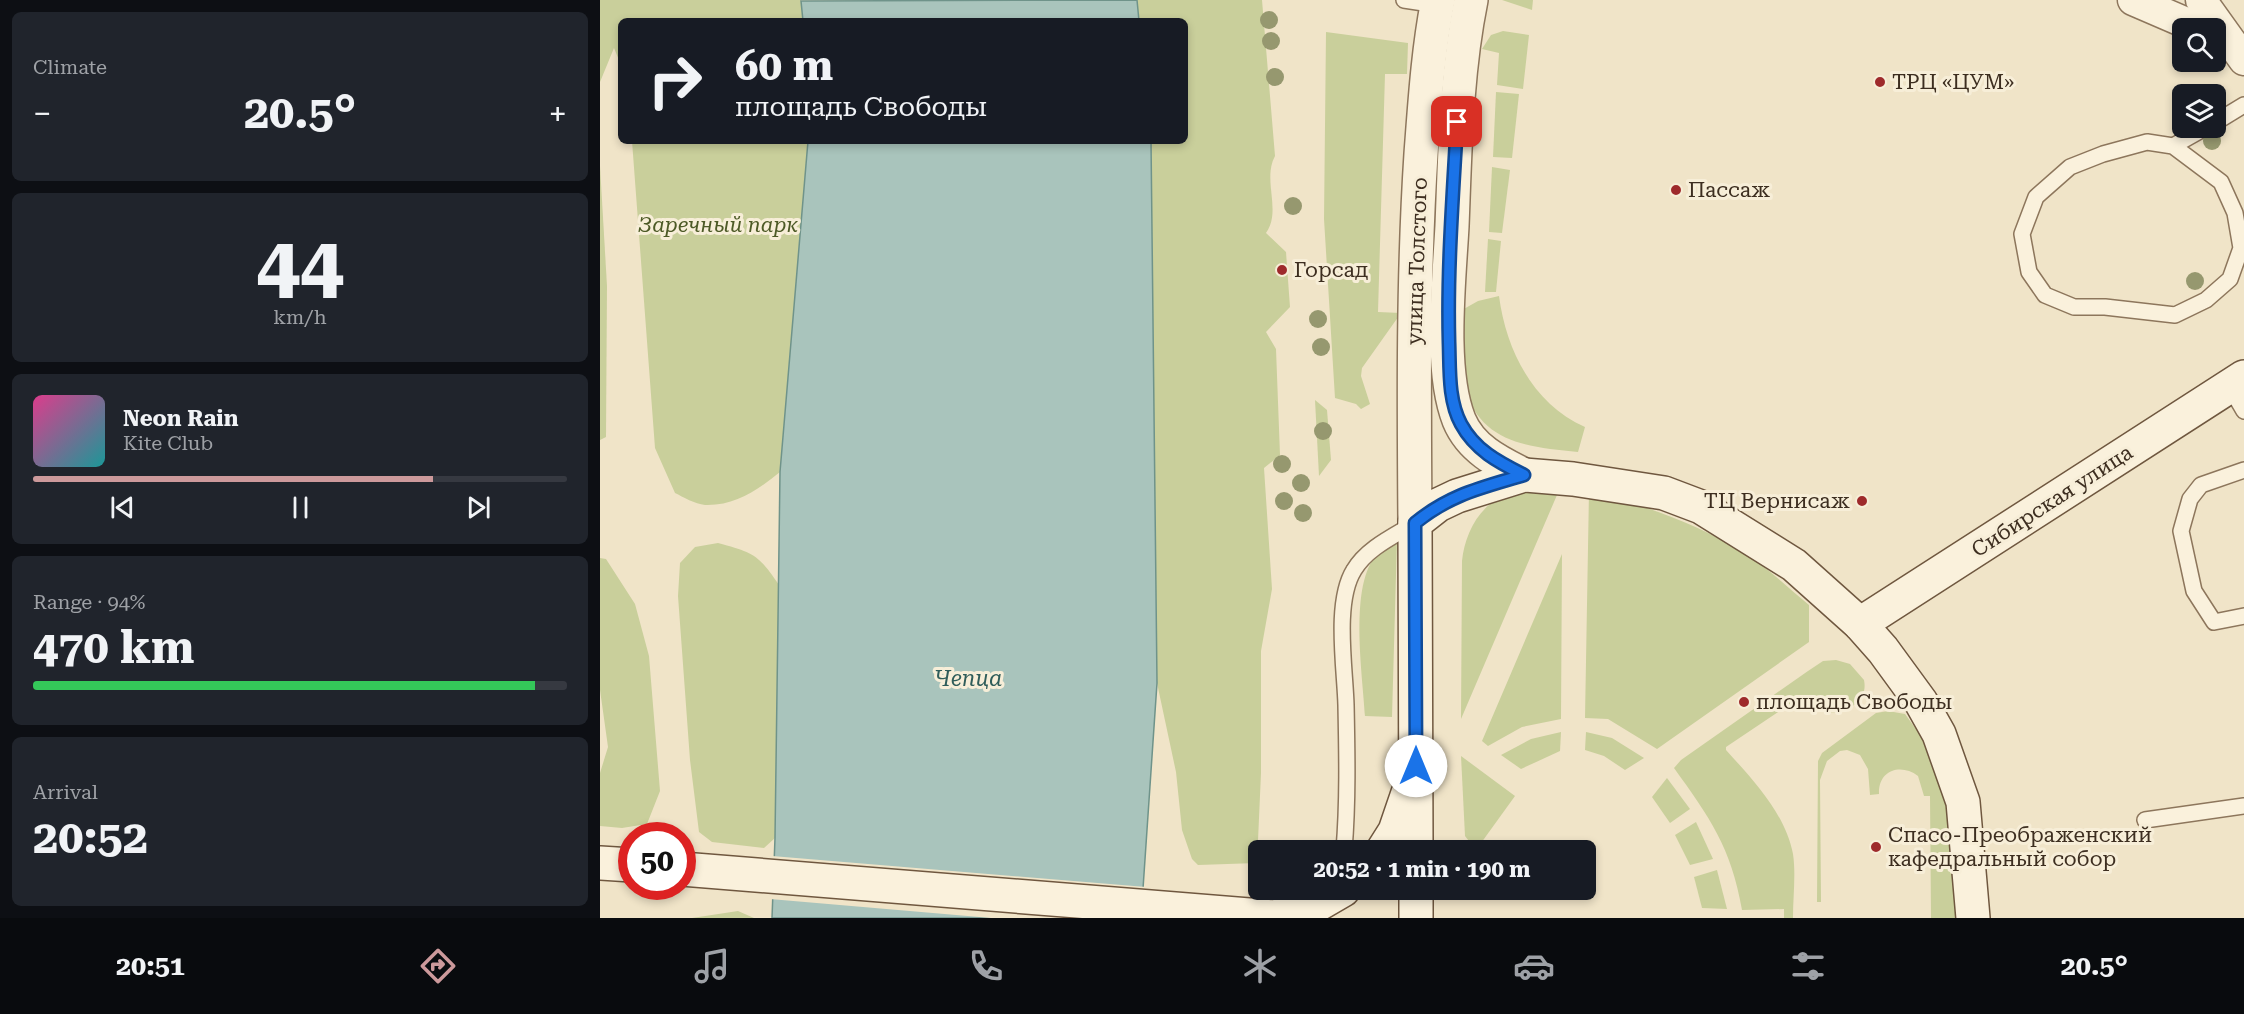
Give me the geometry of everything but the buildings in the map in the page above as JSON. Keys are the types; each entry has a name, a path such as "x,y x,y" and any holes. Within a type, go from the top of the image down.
{"main road":[{"name":"улица Толстого","path":"1471,0 1459,75 1448,307 1450,376 1453,400 1460,423 1472,440 1489,457 1524,475"},
{"name":"улица Толстого","path":"1415,523 1414,313 1418,207 1427,75 1437,3"},
{"name":"Сибирская улица","path":"1860,624 2239,392"},
{"path":"1416,840 1415,523 1437,505 1457,496 1524,475 1573,479 1664,494 1701,507 1794,565 1860,624 1883,650 1921,702 1952,764 1963,802 1973,918"},
{"path":"1389,840 1407,800 1416,744"},
{"path":"600,863 618,864"},
{"path":"696,870 1275,918 1312,908 1324,900"},
{"path":"1416,900 1416,918"}],"street":[{"path":"2133,0 2175,18"},
{"path":"2201,0 2231,47"}],"lane":[{"path":"1404,0 1437,3"},
{"path":"2226,116 2244,105"},
{"path":"2173,146 2221,182 2235,213 2241,248 2230,279 2206,300 2175,315 2105,307 2074,307 2045,295 2029,272 2022,234 2036,197 2070,167 2103,154 2147,142 2173,146 2187,138"},
{"path":"2244,470 2201,485 2190,499 2181,531 2194,591 2214,622 2244,616"},
{"path":"1344,840 1347,742 1343,614 1346,589 1354,570 1371,550 1415,523"},
{"path":"2145,820 2244,806"}],"green space":[{"path":"600,0 801,0 803,18 618,18 618,58 614,48 600,82"},
{"path":"1137,0 1262,0 1275,156 1270,175 1272,215 1266,233 1286,252 1290,307 1266,332 1276,349 1280,455 1264,468 1272,589 1261,651 1261,773 1258,840 1248,840 1248,863 1198,865 1192,859 1182,830 1176,772 1157,683 1151,144 1188,144 1188,18 1139,18"},
{"path":"1502,0 1533,0 1532,10"},
{"path":"1503,31 1529,35 1523,89 1497,85 1499,53 1482,49 1491,35"},
{"path":"1326,32 1408,43 1407,74 1385,74 1378,312 1401,313 1362,368 1361,376 1370,404 1361,409 1356,404 1335,398 1324,219"},
{"path":"1496,92 1519,94 1512,158 1493,157"},
{"name":"Заречный парк","path":"632,144 808,144 780,472 746,496 726,503 705,505 675,493 655,448"},
{"name":"Заречный парк","path":"600,166 607,286 606,437 600,440"},
{"path":"1492,167 1510,170 1502,233 1489,232"},
{"path":"1488,239 1501,241 1496,292 1485,292"},
{"path":"1499,296 1508,336 1525,373 1551,404 1567,417 1585,427 1578,452 1541,448 1508,438 1493,430 1481,419 1471,404 1464,385 1462,310 1478,301"},
{"path":"1315,400 1327,410 1331,460 1319,476"},
{"path":"1560,488 1461,719 1462,561 1471,529 1483,510 1501,497 1530,490"},
{"path":"1589,491 1630,502 1688,524 1726,542 1753,559 1809,605 1809,642 1657,749 1608,719 1585,718"},
{"path":"1397,539 1392,717 1365,716 1360,654 1360,607 1363,585 1369,567 1378,553"},
{"path":"718,543 740,549 754,556 766,567 779,585 775,838 764,848 712,842 699,832 690,760 678,596 680,563 695,547"},
{"path":"1562,554 1561,719 1522,727 1488,746 1482,741"},
{"path":"600,558 606,559 635,604 649,656 660,791 648,822 618,822 618,828 600,826 600,773 608,747 600,690"},
{"path":"1836,660 1850,664 1864,680 1861,698 1855,704 1838,712 1820,711 1807,703 1802,696 1726,747 1726,750 1757,785 1775,811 1789,839 1794,862 1793,918 1784,918 1784,909 1742,910 1732,868 1717,834 1674,768 1681,760 1823,661"},
{"path":"1888,711 1905,714 1929,747 1947,791 1958,918 1931,918 1930,796 1924,796 1918,776 1905,770 1892,771 1882,779 1879,794 1870,795 1868,769 1860,755 1847,750 1840,751 1827,761 1820,780 1821,902 1817,902 1818,761 1822,753 1876,713"},
{"path":"1561,732 1560,751 1521,769 1501,755 1531,739"},
{"path":"1586,732 1612,738 1644,758 1625,770 1604,756 1585,750"},
{"path":"1461,756 1515,796 1483,840 1468,840 1465,836"},
{"path":"1667,778 1690,809 1670,823 1652,797"},
{"path":"1696,822 1713,859 1690,865 1675,835"},
{"path":"1717,870 1727,909 1702,908 1694,877"},
{"path":"738,911 754,918 692,918"}],"water":[{"path":"1137,0 1139,18 803,18 801,1"},
{"name":"Чепца","path":"808,144 1151,144 1157,683 1141,918 772,918 780,472"}],"pier":[{"path":"772,856 1146,887 1144,918 991,918 770,899"}],"place":[{"name":"ТРЦ «ЦУМ»","path":"1880,82"},
{"name":"Пассаж","path":"1676,190"},
{"name":"Горсад","path":"1282,270"},
{"name":"ТЦ Вернисаж","path":"1862,501"},
{"name":"площадь Свободы","path":"1744,702"},
{"name":"Спасо-Преображенский кафедральный собор","path":"1876,847"}],"route":[{"path":"1416,766 1415,523 1437,505 1457,496 1524,475 1489,457 1472,440 1460,423 1453,400 1448,307 1457,122"}]}
